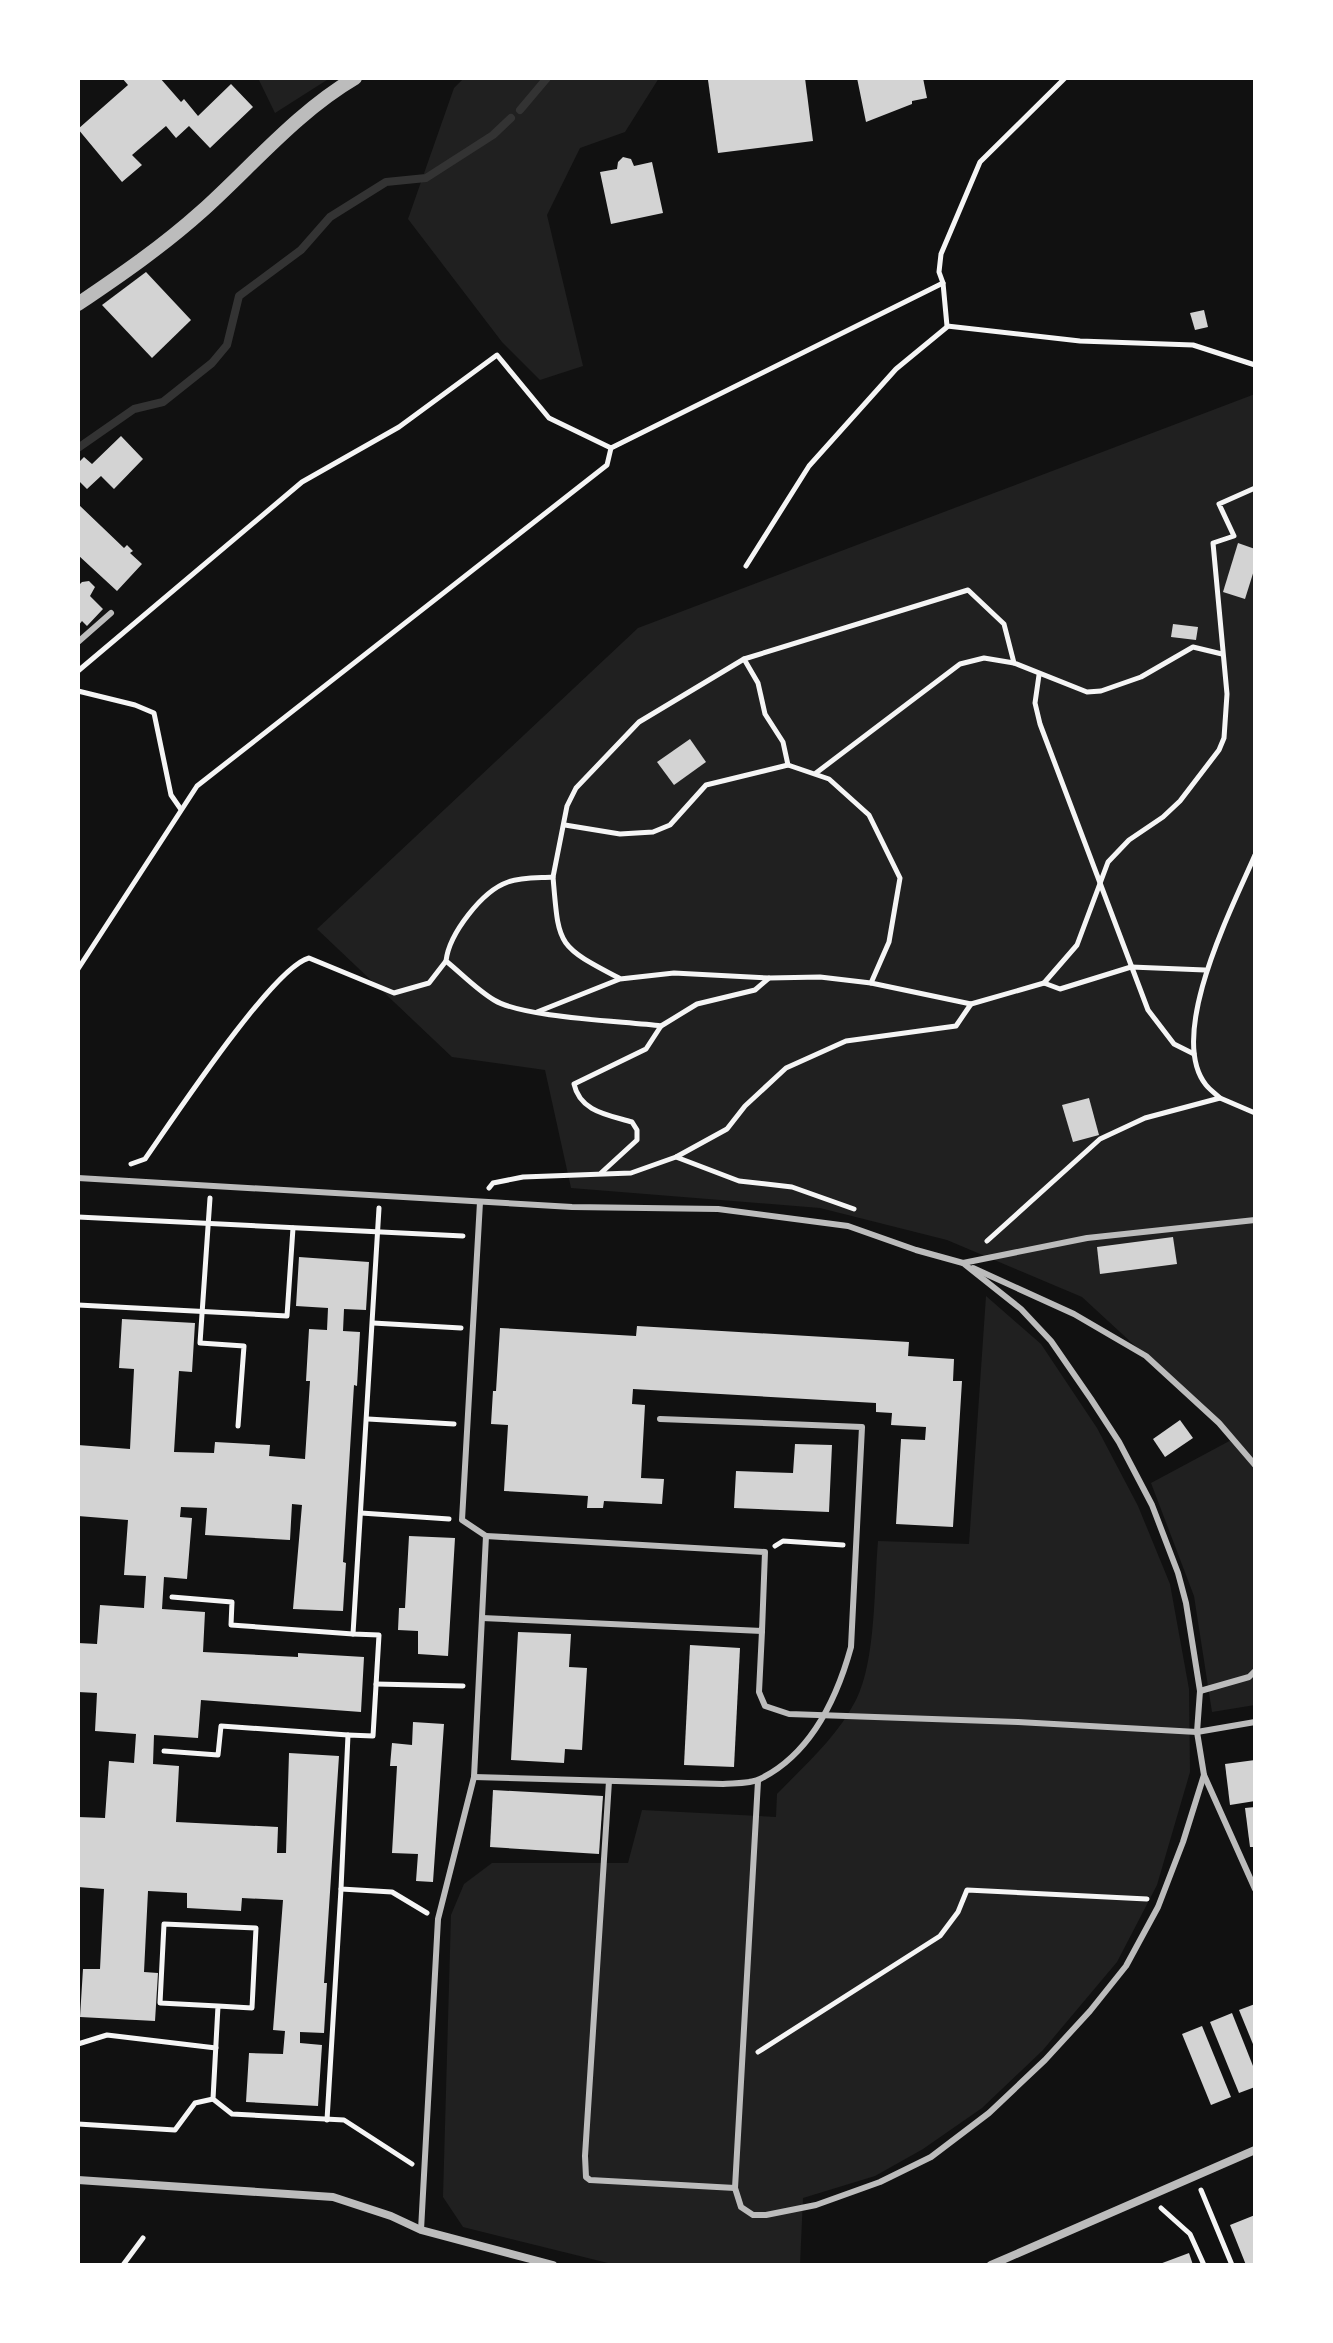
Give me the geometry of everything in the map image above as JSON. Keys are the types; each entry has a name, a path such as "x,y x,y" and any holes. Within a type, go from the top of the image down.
{"street":[{"path":"78,304 155,250 200,213 325,95 355,78"},
{"path":"991,2265 1255,2150"},
{"path":"78,2180 333,2197 391,2216 421,2230 553,2265"}],"lane":[{"path":"78,642 111,613"},
{"path":"78,1178 480,1202 732,1211 848,1226 963,1263 1074,1314 1146,1356 1219,1423 1255,1465"},
{"path":"480,1202 462,1520 486,1536 765,1552 759,1692 765,1706 789,1714 1197,1732 1255,1722"},
{"path":"963,1263 1087,1238 1255,1220"},
{"path":"963,1263 1021,1309 1051,1341 1119,1442 1152,1505 1186,1603 1200,1691 1197,1732 1204,1775 1255,1889"},
{"path":"474,1777 723,1784 758,1781 783,1763 826,1714 843,1678 851,1647 862,1427 660,1419"},
{"path":"421,2230 438,1919 474,1777 486,1536"},
{"path":"482,1618 762,1631"},
{"path":"1200,1691 1249,1677 1255,1671"},
{"path":"758,1781 735,2188 741,2207 753,2215 766,2215 816,2205 880,2182 931,2157 989,2113 1045,2060 1126,1966 1160,1899 1183,1842 1204,1775"},
{"path":"609,1781 586,2177 590,2180 735,2188"}],"path":[{"path":"947,326 939,272 941,254 980,162 1065,78"},
{"path":"611,448 943,283"},
{"path":"746,566 809,466 896,369 947,326 1080,341 1193,345 1255,365"},
{"path":"80,666 302,482 399,427 497,355 549,418 611,448"},
{"path":"78,969 197,786 607,465 611,448"},
{"path":"537,1012 620,979 674,973 820,977 871,983 971,1004 1044,983 1077,945 1108,862 1129,840 1180,801 1219,750 1226,725 1227,694 1213,543 1234,536 1219,504 1255,488"},
{"path":"620,979 576,956 565,944 557,925 553,877 567,806 576,788 639,722 744,659 968,590 1004,624 1014,663"},
{"path":"816,773 960,664 984,658 1014,663 1087,692 1101,691 1141,677 1193,647 1222,654"},
{"path":"744,659 758,683 765,714 783,742 788,765"},
{"path":"1039,675 1035,703 1040,724 1148,1010 1174,1044 1194,1054"},
{"path":"78,691 135,705 154,713 171,795 180,808"},
{"path":"565,825 620,834 653,832 670,825 706,785 788,765 829,779 869,815 900,878 889,942 871,983"},
{"path":"1255,855 1205,970 1194,1054 1205,1084 1220,1098 1255,1113"},
{"path":"111,1179 120,1168 145,1159 207,1071 292,966 309,958 394,993 429,983 446,961 447,949 455,934 491,890 510,881 553,877"},
{"path":"446,961 495,1001 511,1008 661,1026"},
{"path":"1044,983 1060,989 1131,967 1205,970"},
{"path":"601,1173 637,1140 637,1130 632,1122 592,1111 574,1084 646,1049 661,1026 697,1004 755,990 769,978"},
{"path":"480,1202 493,1183 523,1177 631,1173 676,1157 727,1129 745,1106 786,1068 846,1041 956,1026 971,1004"},
{"path":"963,1263 1100,1139 1145,1118 1220,1098"},
{"path":"676,1157 739,1181 792,1187 858,1210"},
{"path":"211,1185 200,1343 244,1346 238,1426"},
{"path":"353,1634 380,1195"},
{"path":"78,1217 480,1236"},
{"path":"78,1305 287,1316 293,1228"},
{"path":"373,1323 474,1328"},
{"path":"368,1419 468,1425"},
{"path":"361,1513 462,1520"},
{"path":"765,1552 783,1541 856,1545"},
{"path":"164,1751 218,1755 221,1726 373,1736 379,1635 231,1625 232,1602 172,1597"},
{"path":"376,1684 478,1687"},
{"path":"327,2120 348,1735"},
{"path":"341,1889 392,1892 438,1919"},
{"path":"742,2063 940,1936 958,1912 967,1890 1160,1899"},
{"path":"164,1924 256,1928 252,2008 218,2006 160,2003 164,1924"},
{"path":"213,2099 218,2006"},
{"path":"78,2044 107,2035 216,2048"},
{"path":"213,2099 232,2114 344,2120 422,2170"},
{"path":"78,2124 175,2130 195,2103 213,2099"},
{"path":"1200,2189 1232,2265"},
{"path":"1160,2207 1190,2234 1204,2265"},
{"path":"123,2265 143,2238"}],"shaded area":[{"path":"258,78 330,78 275,113"},
{"path":"464,78 659,78 625,132 580,148 547,215 583,366 540,380 502,342 408,219 454,88"},
{"path":"1255,394 1255,1705 1212,1712 1194,1596 1151,1483 1235,1438 1082,1297 947,1240 820,1208 571,1188 545,1070 452,1057 317,929 638,628"},
{"path":"986,1296 1041,1344 1097,1428 1138,1506 1170,1584 1189,1689 1190,1772 1157,1885 1117,1962 1043,2050 982,2108 923,2149 875,2176 803,2198 800,2265 616,2265 463,2227 443,2197 451,1915 464,1884 492,1863 628,1863 642,1810 776,1817 777,1794 840,1726 863,1684 871,1644 878,1541 969,1544"}],"building":[{"path":"122,78 160,78 198,116 231,84 253,107 210,148 189,126 176,138 166,126 132,155 142,165 122,182 78,129 128,85"},
{"path":"805,78 813,141 718,153 708,80"},
{"path":"857,78 923,78 927,98 912,101 912,104 866,122"},
{"path":"623,157 631,159 634,166 652,162 663,213 611,224 600,172 617,169"},
{"path":"146,272 191,320 152,358 102,305"},
{"path":"1204,310 1208,327 1195,330 1190,313"},
{"path":"121,436 143,459 114,489 101,476 87,489 78,480 78,463 84,457 92,464"},
{"path":"78,504 124,548 127,545 133,551 130,553 142,564 117,591 78,555"},
{"path":"1238,543 1255,549 1255,567 1245,599 1223,592"},
{"path":"89,581 95,587 90,596 103,609 87,626 82,621 78,626 78,586"},
{"path":"1173,624 1198,627 1196,640 1171,637"},
{"path":"690,739 706,762 674,785 657,762"},
{"path":"1089,1098 1099,1135 1073,1142 1062,1105"},
{"path":"1173,1237 1177,1264 1100,1274 1097,1247"},
{"path":"299,1257 369,1262 366,1310 344,1309 343,1331 360,1332 343,1562 346,1563 343,1611 293,1609 302,1505 292,1504 290,1540 205,1535 207,1508 181,1507 180,1517 192,1518 187,1579 164,1577 162,1609 205,1612 203,1652 364,1657 361,1712 201,1700 198,1738 154,1735 153,1764 179,1766 176,1822 278,1827 277,1853 286,1853 289,1753 339,1756 324,1983 327,1983 324,2033 300,2032 300,2043 322,2045 318,2106 246,2102 249,2053 283,2054 285,2031 273,2030 283,1900 242,1898 241,1911 187,1908 187,1893 148,1891 144,1972 158,1973 155,2021 80,2017 83,1969 100,1969 104,1889 78,1887 78,1817 105,1818 109,1761 134,1763 136,1734 95,1731 97,1693 78,1692 78,1643 97,1644 100,1605 144,1608 146,1576 124,1575 128,1520 78,1516 78,1445 130,1449 134,1369 119,1368 122,1319 195,1323 192,1372 179,1371 174,1452 214,1453 215,1442 270,1445 269,1456 305,1459 310,1381 306,1381 309,1329 327,1330 328,1308 296,1306"},
{"path":"637,1326 909,1342 908,1356 954,1359 953,1381 962,1381 953,1527 896,1524 901,1439 925,1440 926,1427 891,1425 892,1413 876,1412 876,1403 633,1389 632,1404 645,1405 641,1478 664,1479 662,1504 604,1501 603,1508 587,1508 588,1496 504,1491 508,1425 491,1424 500,1328 636,1336"},
{"path":"1180,1420 1193,1438 1165,1457 1153,1439"},
{"path":"795,1444 832,1445 829,1512 734,1508 736,1471 793,1473"},
{"path":"409,1536 455,1538 448,1656 418,1654 418,1631 398,1630 399,1608 405,1608"},
{"path":"518,1632 571,1634 569,1667 587,1668 582,1750 565,1749 564,1763 511,1760"},
{"path":"690,1645 740,1648 734,1767 684,1765"},
{"path":"413,1722 444,1724 433,1882 416,1881 418,1854 392,1853 397,1766 390,1766 392,1743 412,1745"},
{"path":"1255,1760 1255,1801 1230,1805 1225,1764"},
{"path":"493,1790 603,1796 599,1854 490,1847"},
{"path":"1255,1807 1255,1847 1250,1847 1245,1808"},
{"path":"1255,2004 1255,2049 1239,2010"},
{"path":"1232,2013 1255,2071 1255,2087 1239,2093 1210,2022"},
{"path":"1202,2026 1231,2097 1211,2105 1182,2034"},
{"path":"1255,2215 1255,2264 1246,2265 1230,2225"},
{"path":"1189,2253 1193,2265 1157,2265"}],"waterway":[{"path":"520,110 547,78"},
{"path":"78,448 134,409 163,402 212,363 227,345 239,296 301,250 330,217 386,182 426,178 493,135 511,118"}]}
